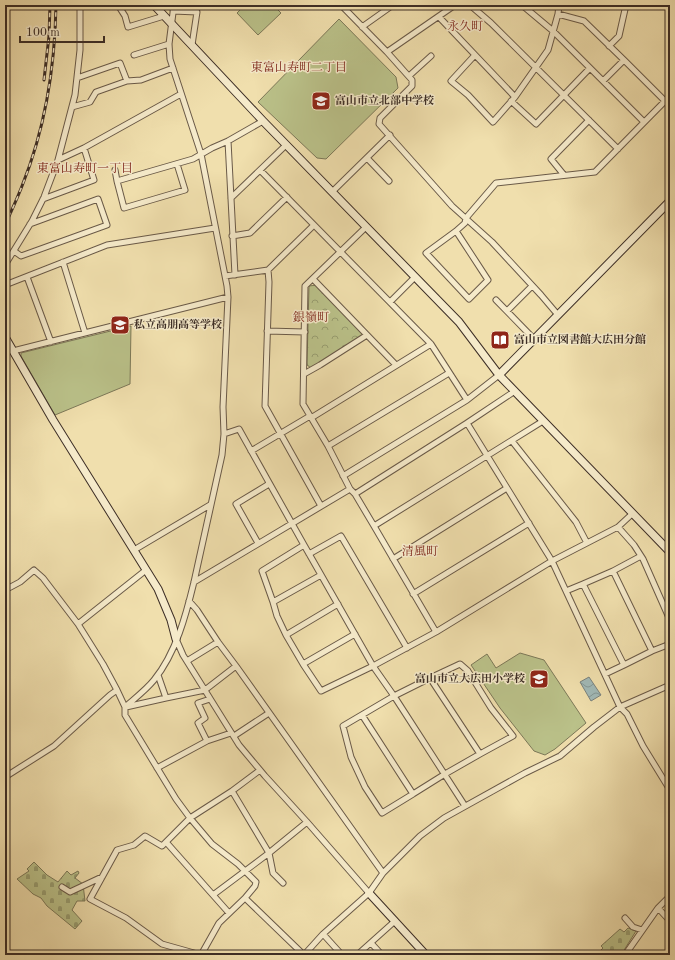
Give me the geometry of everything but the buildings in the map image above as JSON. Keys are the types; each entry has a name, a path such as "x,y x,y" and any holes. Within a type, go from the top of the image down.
{"street":[{"path":"5,265 30,224 43,198 58,160 72,107 77,78 81,44 80,5"},
{"path":"118,5 125,16 128,27 164,16"},
{"path":"154,5 286,145 468,332 499,375 670,552"},
{"path":"125,707 154,681 169,658 176,639 194,582 222,455 224,434 228,297 201,154 170,59 169,44 174,5"},
{"path":"341,5 412,80 412,86 380,118 379,124 452,206 492,242 558,315"},
{"path":"362,27 393,5"},
{"path":"387,52 455,5"},
{"path":"470,5 491,23 618,149"},
{"path":"522,5 553,31 644,122"},
{"path":"475,55 451,81 468,95 493,122 513,99 548,50 559,5"},
{"path":"609,46 619,36 626,5"},
{"path":"173,11 197,12 192,45"},
{"path":"558,14 584,21 665,101"},
{"path":"439,17 536,124 590,68"},
{"path":"134,55 169,44"},
{"path":"409,76 431,56"},
{"path":"603,81 624,60"},
{"path":"77,78 120,63 127,81"},
{"path":"72,107 90,102 96,92 127,81 141,80 173,68"},
{"path":"58,160 84,148 181,94"},
{"path":"456,231 488,280 469,299 426,253 456,231 465,222 466,218 496,183 595,172 670,96"},
{"path":"564,175 551,159 589,120"},
{"path":"117,181 193,159 263,121"},
{"path":"332,192 390,135"},
{"path":"228,141 235,275"},
{"path":"231,198 286,145"},
{"path":"43,198 94,180 84,148"},
{"path":"367,158 389,181"},
{"path":"115,170 124,208 185,190 177,164"},
{"path":"260,170 431,344 467,400"},
{"path":"232,236 250,234 287,197"},
{"path":"14,251 22,256 107,225 98,199 30,224"},
{"path":"343,476 467,400 499,375 670,201"},
{"path":"225,276 268,270 314,225"},
{"path":"366,227 305,286 303,404 328,446 350,489 355,494 436,632"},
{"path":"5,285 107,245 215,228"},
{"path":"63,262 85,333"},
{"path":"268,270 265,406 321,506"},
{"path":"27,277 51,342"},
{"path":"390,302 415,277"},
{"path":"313,279 396,365"},
{"path":"507,311 532,286"},
{"path":"13,351 228,297"},
{"path":"496,300 535,340"},
{"path":"267,331 305,332"},
{"path":"304,374 326,362 367,335"},
{"path":"5,338 53,420 158,589 164,602 176,639 187,662 233,734 260,770 426,955"},
{"path":"251,451 311,417 431,344"},
{"path":"328,446 449,372"},
{"path":"355,494 515,392"},
{"path":"374,526 543,421"},
{"path":"467,423 552,561 620,707 627,714 643,746 670,790"},
{"path":"224,434 239,429 373,666 465,806"},
{"path":"512,441 576,522 587,543"},
{"path":"258,544 236,504 269,484"},
{"path":"393,559 507,488"},
{"path":"194,582 350,489"},
{"path":"134,550 210,505"},
{"path":"304,546 262,571 277,616 286,635 320,691 373,666 436,632 552,561 618,527 632,514"},
{"path":"413,594 529,523"},
{"path":"618,527 634,545 641,556 654,581 670,620"},
{"path":"309,554 341,536 407,648"},
{"path":"566,591 613,571 641,556"},
{"path":"5,590 20,582 34,570 43,578 78,624 103,664 125,707 125,715 157,768 190,818 212,844 245,870 256,882 255,886 245,898 219,923 202,955 162,944 126,918 90,899 117,850 134,845 145,836 162,846 190,818 232,791 260,770"},
{"path":"78,624 146,570"},
{"path":"613,571 652,652"},
{"path":"273,602 321,575"},
{"path":"583,584 624,665"},
{"path":"189,601 197,610 218,642 384,873"},
{"path":"286,635 338,604"},
{"path":"303,664 355,634"},
{"path":"187,662 218,642"},
{"path":"605,674 670,644"},
{"path":"460,664 468,671 491,708 513,736 445,774 382,813 365,787 351,757 343,726 394,696 460,664"},
{"path":"125,707 205,690 236,666"},
{"path":"158,675 166,698"},
{"path":"430,678 480,754"},
{"path":"245,898 304,955 323,934 369,893 384,873 420,836 444,818 525,773 560,756 620,707 670,685"},
{"path":"5,777 54,746 117,690"},
{"path":"207,741 198,723 205,718 198,703 210,699"},
{"path":"157,768 207,741 233,734 269,713"},
{"path":"362,715 413,794"},
{"path":"232,791 269,853 273,873 283,883"},
{"path":"212,895 269,853 307,822"},
{"path":"166,842 229,913"},
{"path":"62,887 70,892 102,877"},
{"path":"625,955 658,908 670,896"},
{"path":"658,908 670,921"},
{"path":"625,918 633,927 642,930"},
{"path":"357,955 395,921"},
{"path":"323,934 342,955"},
{"path":"371,943 382,955"}],"green space":[{"path":"245,5 273,5 281,13 258,35 237,13"},
{"path":"339,19 396,77 398,88 326,159 317,158 258,102"},
{"path":"317,285 364,334 311,368 307,365 309,286"},
{"path":"131,326 130,384 55,415 21,356 21,353"},
{"path":"520,653 544,660 586,723 555,749 545,755 534,751 500,708 471,665 487,654 496,668"},
{"path":"34,862 47,875 58,882 67,871 71,875 78,871 79,873 75,878 83,884 85,901 77,901 72,910 82,921 75,929 47,906 41,898 33,894 17,879 29,871 27,869"},
{"path":"628,928 636,931 621,955 596,955 603,948 601,946 620,929 624,932"}],"water":[{"path":"589,677 601,695 591,701 580,682"}],"railway":[{"path":"44,80 49,36 50,5"},
{"path":"5,225 30,164 43,120 54,51 56,5"}],"place":[{"name":"富山市立北部中学校","path":"321,101"},
{"name":"私立高朋高等学校","path":"120,325"},
{"name":"富山市立図書館大広田分館","path":"500,340"},
{"name":"富山市立大広田小学校","path":"539,679"}],"district":[{"name":"永久町","path":"465,27"},
{"name":"東富山寿町二丁目","path":"299,68"},
{"name":"東富山寿町一丁目","path":"85,169"},
{"name":"銀嶺町","path":"311,318"},
{"name":"清風町","path":"420,552"}]}
